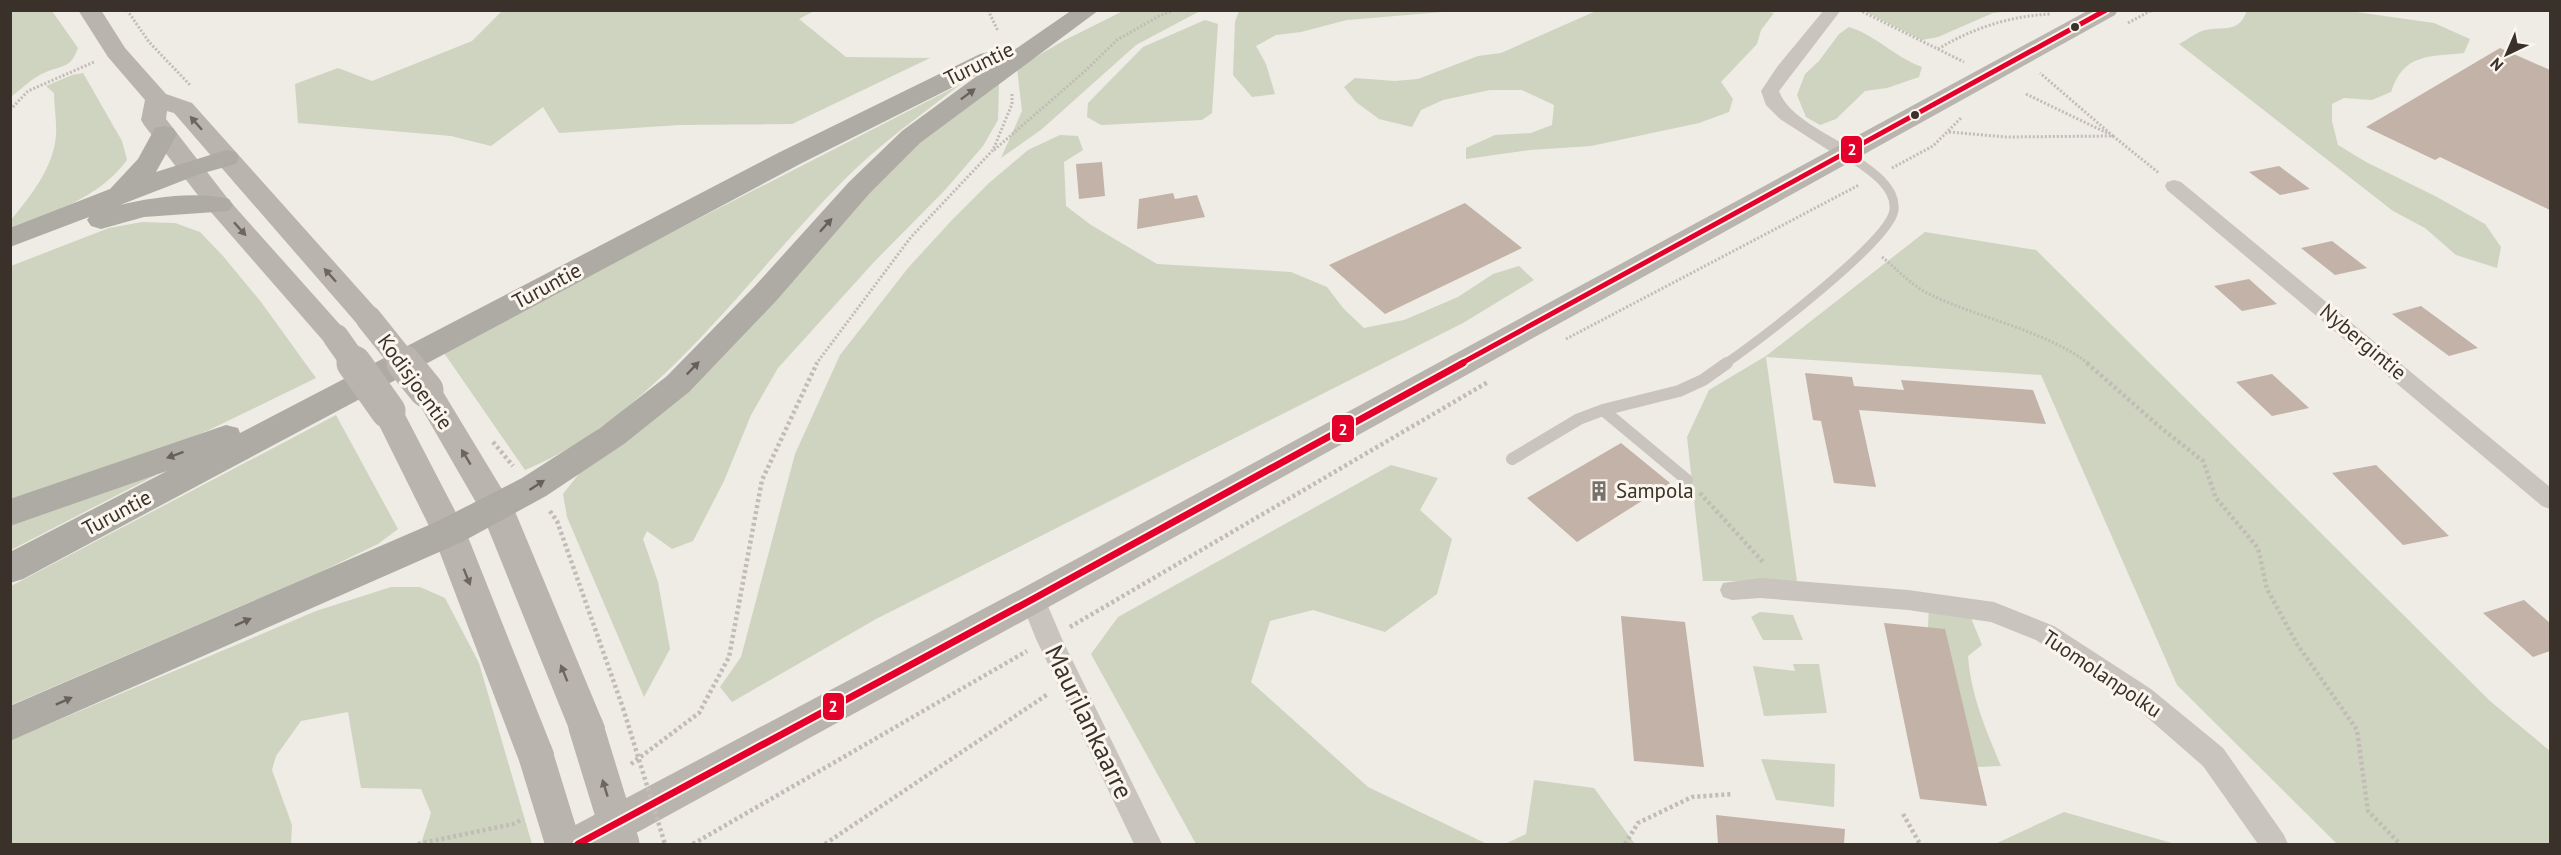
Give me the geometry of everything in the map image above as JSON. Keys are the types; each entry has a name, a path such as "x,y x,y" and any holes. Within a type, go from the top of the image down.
{"highway":[{"name":"Turuntie","path":"10,569 790,158 1087,10"},
{"path":"10,724 449,532 497,509 612,436 678,384 765,294 859,188 911,137 974,89 1087,10"},
{"path":"116,205 153,160 164,134"},
{"path":"10,256 116,205 226,159"},
{"path":"10,238 116,205 219,205"},
{"path":"10,513 330,401"}],"main road":[{"name":"Kodisjoentie","path":"88,10 116,52 157,99 183,108 369,319 426,390 497,509 586,727 589,842"},
{"path":"589,842 1845,153 2108,18"},
{"name":"Kodisjoentie","path":"157,99 153,120 219,205 336,337 388,411 449,532 536,753 589,842"}],"street":[{"path":"1833,10 1783,71 1770,91 1775,105 1786,115 1845,153"},
{"name":"Nybergintie","path":"2174,186 2550,500"},
{"name":"Tuomolanpolku","path":"1732,590 1760,588 1908,600 1994,612 2045,633 2142,697 2212,757 2274,844"},
{"name":"Maurilankaarre","path":"1033,599 1048,639 1148,844"}],"lane":[{"path":"1512,459 1578,419 1603,410 1665,398 1702,381 1750,346 1869,247 1894,214 1893,198 1876,176 1845,153"},
{"path":"1603,410 1687,480"}],"path":[{"path":"988,10 998,31"},
{"path":"628,766 699,713 729,657 762,480 819,359 911,237 993,150 1084,72 1117,40 1174,10"},
{"path":"1859,10 1966,63"},
{"path":"1938,49 1979,28 2033,14 2108,18 2152,10"},
{"path":"10,110 28,91 116,52"},
{"path":"2048,65 2037,71 2174,186"},
{"path":"993,150 1012,104 1011,85"},
{"path":"2026,93 2113,136"},
{"path":"1562,341 1933,147 1964,115"},
{"path":"1948,132 2006,137 2113,136"},
{"path":"1869,247 1926,293 1979,316 2045,339 2086,362 2161,428 2203,461 2216,498 2258,548 2267,589 2297,644 2357,730 2368,811 2400,844"},
{"path":"693,844 1490,381"},
{"path":"1687,480 1778,581 1791,591"},
{"path":"534,487 557,521 666,844"},
{"path":"825,844 1068,680"},
{"path":"1624,844 1638,824 1692,797 1733,794"},
{"path":"418,844 513,824 534,814"},
{"path":"1903,814 1920,844"}],"green space":[{"path":"11,10 52,11 78,48 69,63 36,77 11,97"},
{"path":"1239,10 1455,11 1347,20 1301,32 1276,35 1256,46 1266,64 1275,94 1252,97 1233,75 1235,22"},
{"path":"2247,10 2349,11 2434,23 2470,39 2464,53 2419,59 2410,64 2396,79 2391,92 2372,100 2344,98 2332,104 2332,121 2338,145 2485,224 2501,247 2497,268 2456,255 2425,228 2393,211 2179,44 2205,30 2235,26 2244,18"},
{"path":"502,11 814,11 799,19 846,57 930,58 792,124 679,125 559,133 543,107 491,146 451,136 298,123 295,84 338,68 372,81 472,41"},
{"path":"1123,11 1200,11 1136,45 1042,129 1001,158 1022,111 1017,68 1063,41"},
{"path":"1596,11 1765,11 1774,13 1761,30 1757,44 1721,82 1733,99 1729,112 1699,123 1591,146 1530,150 1466,159 1466,148 1495,135 1531,133 1552,125 1554,105 1522,90 1490,90 1443,100 1421,110 1412,127 1379,119 1356,102 1344,87 1355,78 1395,81 1418,79 1478,56 1501,53"},
{"path":"1864,11 2012,11 1993,13 1938,37 1922,40"},
{"path":"1205,20 1218,24 1212,113 1202,120 1101,125 1087,117 1088,103 1143,47"},
{"path":"1849,27 1868,35 1903,58 1922,67 1919,77 1887,88 1865,91 1836,119 1820,125 1806,117 1797,95 1805,74 1819,61 1839,34"},
{"path":"83,73 122,141 127,160 116,173 89,194 59,210 11,229 11,220 40,181 54,147 56,130 54,93 46,86"},
{"path":"961,84 856,168 806,220 734,302 657,381 615,416 572,446 525,470 444,353 622,258"},
{"path":"999,84 998,120 983,146 945,190 874,262 778,368 751,415 724,481 693,541 672,549 647,531 643,539 658,582 670,649 644,697 567,517 563,494 582,470 905,154"},
{"path":"1060,135 1078,136 1083,150 1064,162 1066,206 1091,225 1157,264 1291,272 1327,287 1343,308 1364,328 1404,320 1458,297 1493,274 1519,266 1534,280 1463,323 876,619 732,702 720,687 741,657 795,454 840,355 908,268 989,183 1028,150"},
{"path":"142,222 175,223 200,232 261,302 316,378 209,430 132,462 11,506 11,266 109,228"},
{"path":"1925,232 2036,250 2490,701 2550,751 2550,844 2337,844 2177,685 2041,375 1766,357 1797,581 1703,581 1687,437 1709,390 1766,356"},
{"path":"336,415 398,529 378,544 320,572 11,705 11,586"},
{"path":"1391,465 1438,478 1420,510 1452,539 1437,594 1385,632 1313,610 1270,621 1251,682 1368,787 1487,844 1196,844 1091,654 1118,617"},
{"path":"153,471 156,475 11,550 11,523"},
{"path":"391,587 420,587 445,598 479,663 532,844 421,844 431,813 421,789 361,788 348,712 301,721 276,756 272,770 292,825 291,844 11,844 11,740 316,611"},
{"path":"1929,603 1967,608 1982,645 1968,656 1972,685 2001,766 1977,767 1928,627"},
{"path":"1760,612 1793,615 1803,640 1763,640 1751,617"},
{"path":"1793,664 1819,664 1827,713 1764,716 1753,666 1795,671"},
{"path":"1761,759 1835,764 1834,807 1776,800"},
{"path":"1534,780 1594,788 1635,844 1505,844 1526,834"},
{"path":"2064,812 2175,844 1995,844"}],"building":[{"path":"2500,48 2550,70 2550,210 2440,157 2435,160 2366,127"},
{"path":"1102,162 1105,196 1079,199 1076,164"},
{"path":"2279,166 2310,189 2280,195 2249,172"},
{"path":"1173,193 1175,199 1197,195 1205,217 1137,229 1139,199"},
{"path":"1465,203 1522,248 1385,314 1329,265"},
{"path":"2332,241 2367,268 2335,275 2301,248"},
{"path":"2249,279 2277,304 2242,311 2214,286"},
{"path":"2421,306 2478,348 2449,356 2392,314"},
{"path":"1805,373 1852,377 1854,386 1904,390 1901,380 2033,390 2046,424 1859,410 1876,487 1834,483 1821,421 1813,420"},
{"path":"2272,374 2309,408 2272,416 2236,382"},
{"name":"Sampola","path":"1621,443 1670,483 1577,542 1527,498"},
{"path":"2376,465 2449,536 2403,545 2332,473"},
{"path":"2524,600 2550,623 2550,651 2533,657 2483,613"},
{"path":"1621,616 1685,622 1704,767 1634,761"},
{"path":"1884,623 1945,629 1987,806 1920,799"},
{"path":"1716,815 1845,829 1844,844 1718,844"}],"transit line":[{"name":"2","path":"578,844 1033,599 2106,10"}],"place":[{"name":"Sampola","path":"1599,491"}]}
